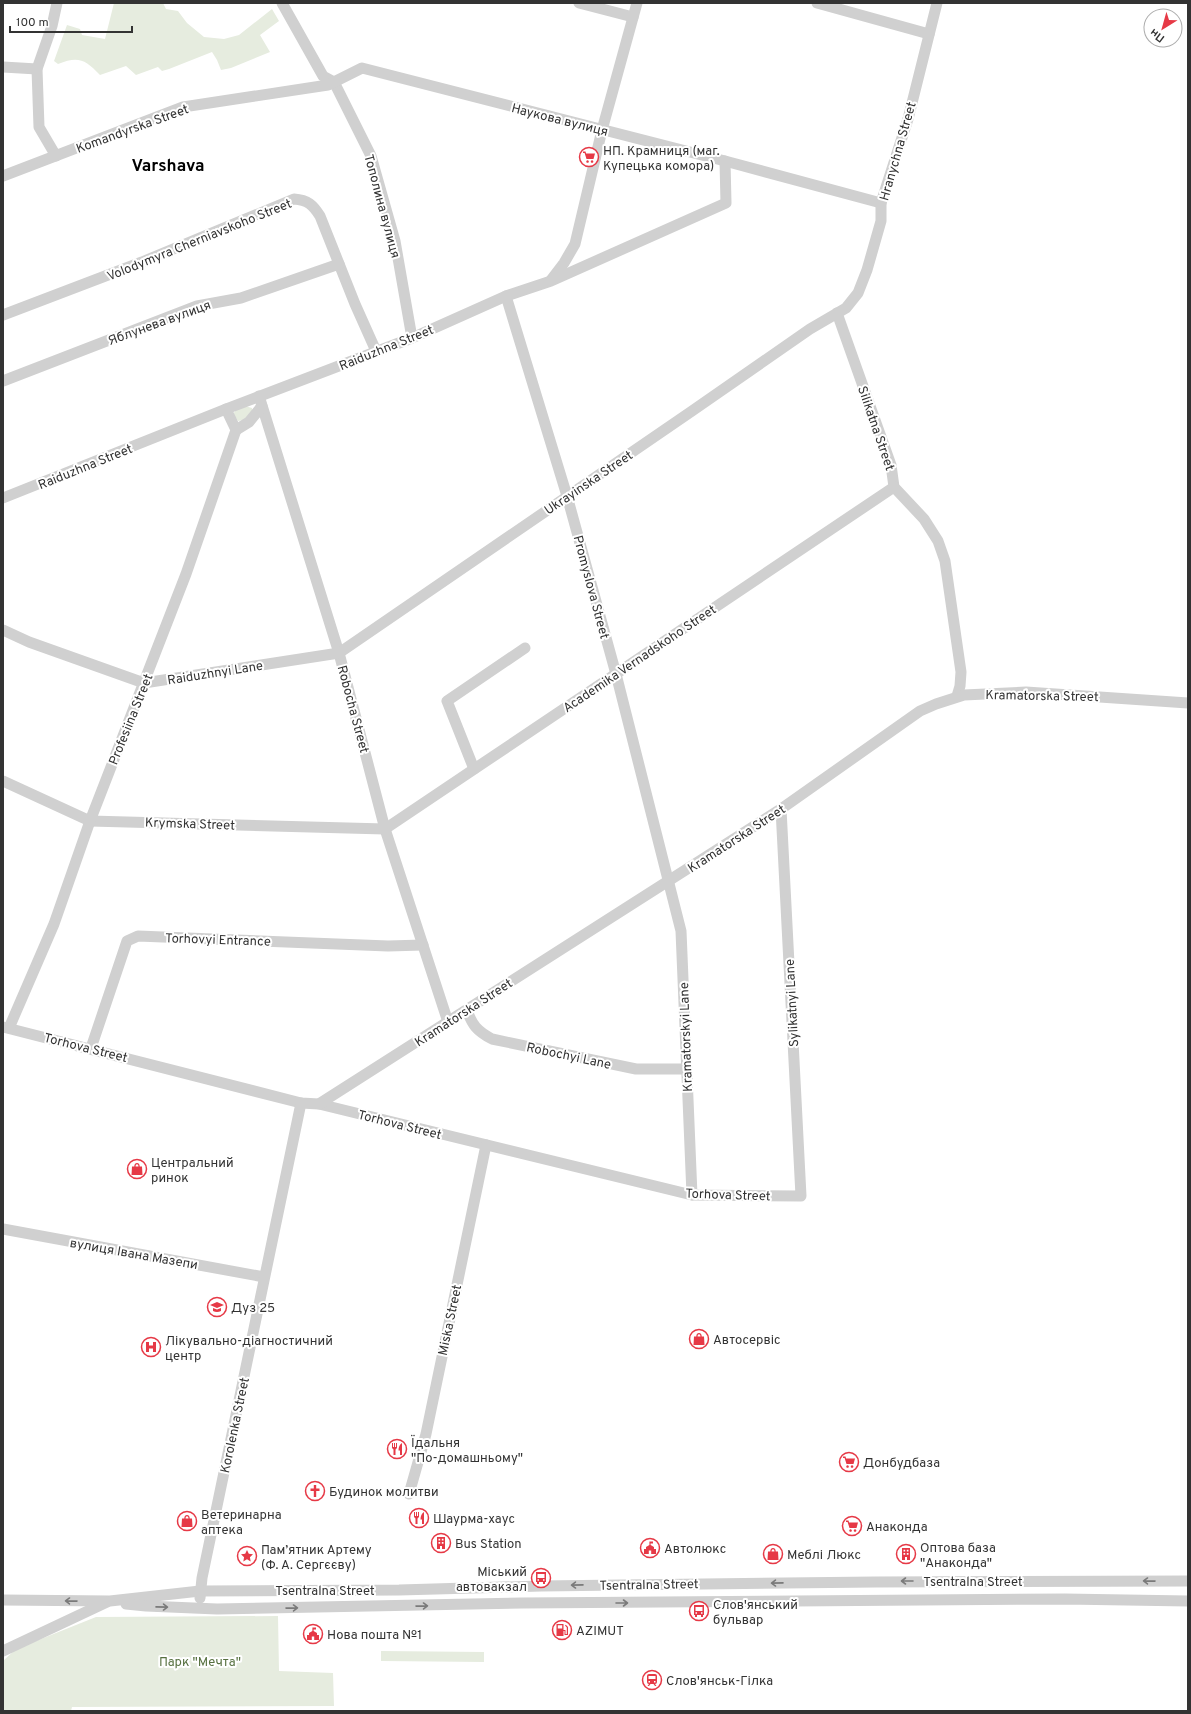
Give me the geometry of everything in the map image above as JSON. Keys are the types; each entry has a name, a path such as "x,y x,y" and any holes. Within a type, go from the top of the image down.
{"street":[{"path":"56,156 39,127 37,69 52,26 57,3"},
{"name":"Тополина вулиця","path":"282,3 324,76 334,82 371,156 395,241 412,338"},
{"path":"579,3 633,17"},
{"path":"551,281 575,244 602,130 637,3"},
{"path":"817,3 929,34"},
{"name":"Hranychna Street","path":"837,313 846,308 858,293 867,270 882,221 881,203 908,119 937,3"},
{"path":"3,67 37,69"},
{"name":"Наукова вулиця","path":"334,82 362,68 725,161 881,203"},
{"name":"Komandyrska Street","path":"3,176 183,107 328,85 334,82"},
{"name":"Raiduzhna Street","path":"3,498 226,409 261,401 376,351 412,338 506,296 551,281 726,203 725,161"},
{"name":"Volodymyra Cherniavskoho Street","path":"3,315 149,259 294,200 303,200 312,204 320,216 376,351"},
{"name":"Яблунева вулиця","path":"3,380 197,306 241,298 339,264"},
{"name":"Promyslova Street","path":"506,296 567,496 616,674 669,881"},
{"name":"Silikatna Street","path":"837,313 891,465 894,487 924,519 938,541 945,561 960,672 960,686 957,696"},
{"name":"Ukrayinska Street","path":"339,653 810,329 837,313"},
{"path":"226,409 236,430 249,422 261,401"},
{"name":"Robocha Street","path":"261,401 339,653 385,829 448,1022"},
{"name":"Profesiina Street","path":"6,1027 54,924 90,821 186,574 236,430"},
{"name":"Academika Vernadskoho Street","path":"385,829 894,487"},
{"name":"Raiduzhnyi Lane","path":"3,630 29,642 144,683 339,653"},
{"path":"474,769 447,701 525,648"},
{"name":"Kramatorska Street","path":"319,1104 781,809 920,711 957,696 982,693 1026,692 1188,703"},
{"name":"Krymska Street","path":"3,781 90,821 385,829"},
{"name":"Sylikatnyi Lane","path":"781,809 801,1196"},
{"name":"Kramatorskyi Lane","path":"669,881 681,931 692,1195"},
{"name":"Torhovyi Entrance","path":"91,1048 127,941 138,936 388,946 423,945"},
{"name":"Robochyi Lane","path":"467,1010 471,1021 480,1032 492,1039 636,1069 687,1069"},
{"name":"Torhova Street","path":"6,1027 301,1103 319,1104 692,1195 801,1196"},
{"name":"Korolenka Street","path":"199,1607 200,1591 301,1103"},
{"name":"Miska Street","path":"409,1494 426,1434 486,1145"},
{"name":"вулиця Івана Мазепи","path":"3,1229 264,1277"},
{"name":"Tsentralna Street","path":"3,1600 110,1601 200,1591 399,1590 551,1585 1088,1580 1188,1582"},
{"name":"Tsentralna Street","path":"110,1601 146,1606 199,1607 217,1609 530,1603 1057,1599 1188,1601"},
{"path":"3,1651 110,1601"}],"green space":[{"path":"114,3 163,3 166,9 178,11 187,23 204,37 224,39 239,35 272,9 279,21 260,35 270,52 231,68 221,70 212,52 169,69 162,71 158,67 136,75 126,66 100,75 90,65 81,60 71,60 58,64 54,61 67,25 80,29 82,35 105,39"},
{"path":"245,406 252,408 252,414 248,419 238,421 233,414 236,410"},
{"name":"Парк \"Мечта\"","path":"278,1616 279,1671 333,1673 334,1706 72,1707 71,1711 3,1711 3,1661 16,1649 96,1617"},
{"path":"381,1651 484,1652 484,1662 381,1661"}],"place":[{"name":"НП. Крамниця (маг. Купецька комора)","path":"589,157"},
{"name":"Центральний ринок","path":"137,1169"},
{"name":"Дуз 25","path":"217,1307"},
{"name":"Автосервіс","path":"699,1339"},
{"name":"Лікувально-діагностичний центр","path":"151,1347"},
{"name":"Їдальня \"По-домашньому\"","path":"397,1449"},
{"name":"Донбудбаза","path":"849,1462"},
{"name":"Будинок молитви","path":"315,1491"},
{"name":"Шаурма-хаус","path":"419,1518"},
{"name":"Ветеринарна аптека","path":"187,1521"},
{"name":"Анаконда","path":"852,1526"},
{"name":"Bus Station","path":"441,1543"},
{"name":"Автолюкс","path":"650,1548"},
{"name":"Меблі Люкс","path":"773,1554"},
{"name":"Оптова база \"Анаконда\"","path":"906,1554"},
{"name":"Пам’ятник Артему (Ф. А. Сергєєву)","path":"247,1556"},
{"name":"Міський автовакзал","path":"541,1578"},
{"name":"Слов'янський бульвар","path":"699,1611"},
{"name":"AZIMUT","path":"562,1630"},
{"name":"Нова пошта №1","path":"313,1634"},
{"name":"Слов'янськ-Гілка","path":"652,1680"}],"district":[{"name":"Varshava","path":"168,165"}]}
